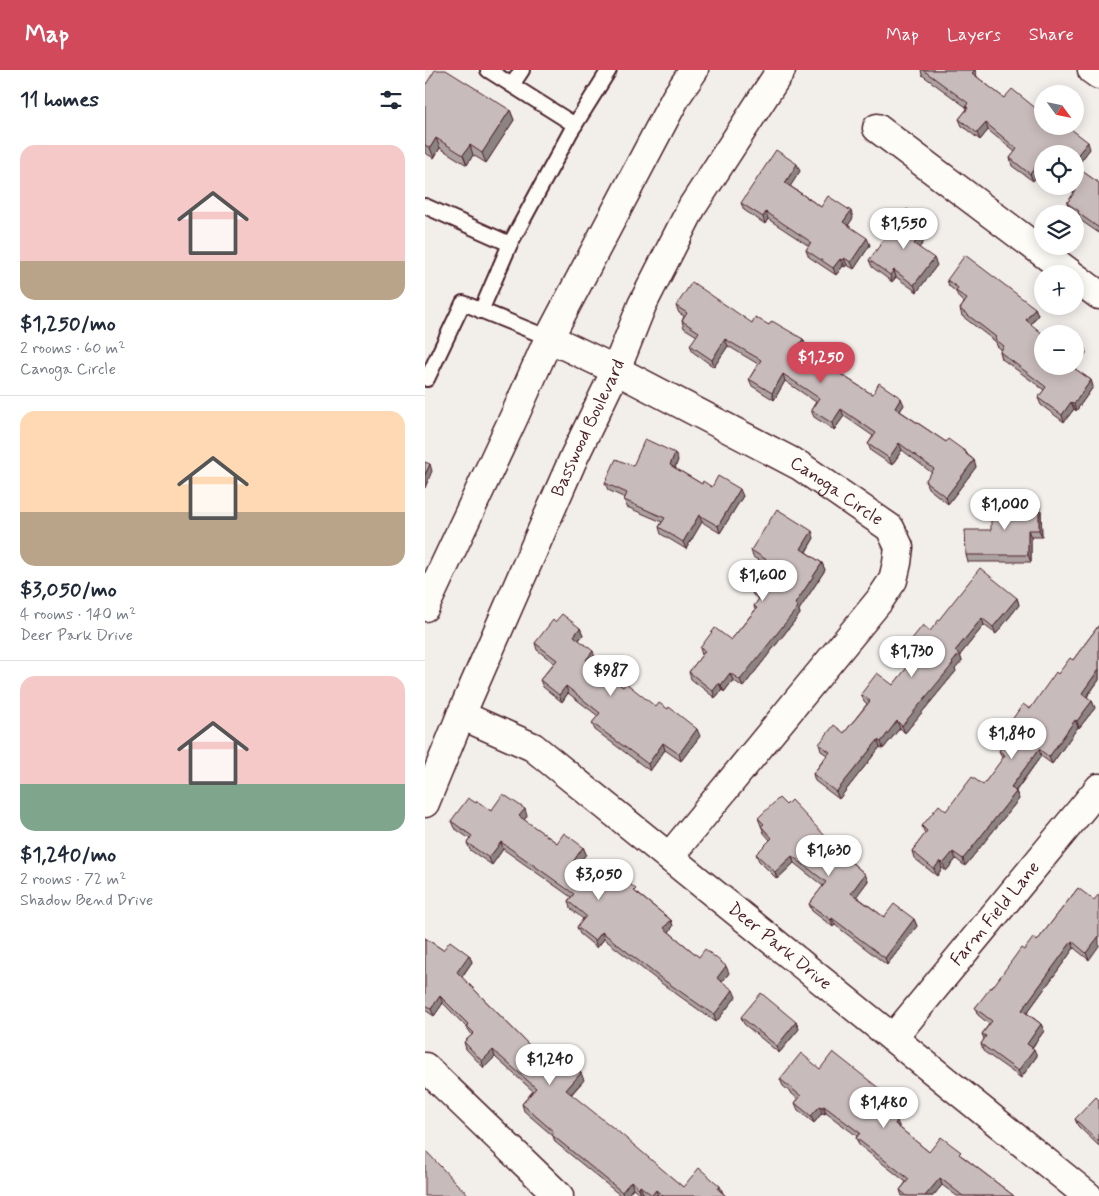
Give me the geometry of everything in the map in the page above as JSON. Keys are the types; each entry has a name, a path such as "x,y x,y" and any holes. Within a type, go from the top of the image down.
{"street":[{"path":"425,607 549,338 676,96 694,70"},
{"name":"Basswood Boulevard","path":"425,803 461,715 574,457 616,370 642,305 693,207 781,70"},
{"path":"1092,70 1099,75"},
{"path":"877,128 1059,265"},
{"path":"1084,284 1099,295"},
{"name":"Canoga Circle","path":"549,338 616,370 800,466 889,528 899,547 893,580 879,600 669,857"},
{"name":"Deer Park Drive","path":"461,715 533,746 1087,1196"},
{"name":"Farm Field Lane","path":"893,1038 1099,788"},
{"path":"425,1067 559,1196"}],"lane":[{"path":"488,70 575,125"},
{"path":"512,85 522,70"},
{"path":"481,311 510,244 575,125 609,70"},
{"path":"425,206 510,244"},
{"path":"427,379 463,303 549,338"}],"building":[{"path":"435,70 446,70 510,110 482,153 470,145 463,155 436,138 430,148 425,145 425,86"},
{"path":"923,70 975,70 972,73 1004,98 1012,89 1034,107 1034,135 1079,135 1088,142 1084,147 1084,145 1034,145 1034,169 1030,174 1010,158 1017,149 986,123 977,133 959,119 968,108 966,106 968,103"},
{"path":"776,150 797,164 785,183 821,207 828,196 851,211 843,222 867,238 851,262 844,258 840,259 833,268 806,250 811,242 766,212 763,217 741,203"},
{"path":"1084,172 1099,183 1099,228 1084,217 1084,205 1070,205 1067,203 1073,195 1084,195"},
{"path":"907,209 928,225 914,244 934,258 914,285 894,270 890,275 869,260"},
{"path":"965,255 1034,307 1026,320 1034,327 1034,375 1084,375 1091,380 1074,404 1071,402 1062,415 1038,398 1046,387 1000,352 1004,346 995,339 996,337 960,309 967,299 956,291 958,288 947,280"},
{"path":"692,282 752,323 755,317 769,325 772,321 803,339 798,347 870,393 873,394 879,383 901,398 895,408 946,442 948,439 974,460 946,497 925,481 934,469 899,443 889,458 868,444 876,433 841,409 832,423 811,410 819,398 783,374 772,393 749,379 761,360 725,339 712,360 690,345 699,332 682,321 687,313 676,306"},
{"path":"645,439 675,453 670,465 702,484 703,481 712,487 718,476 740,489 718,526 699,515 683,542 659,527 665,518 624,500 627,493 605,483 616,459 633,466"},
{"path":"425,462 430,464 425,475"},
{"path":"991,504 1039,504 1039,530 1028,530 1028,555 966,555 965,530 991,530"},
{"path":"777,509 812,531 801,549 822,563 795,604 798,607 740,680 730,673 721,685 719,683 713,691 689,672 705,651 700,648 715,628 731,640 757,608 754,606 761,596 751,588 770,562 751,550"},
{"path":"980,568 1017,598 993,627 982,618 955,651 959,654 953,664 902,726 897,721 881,742 878,740 836,792 813,774 830,752 819,744 834,725 844,733 870,701 861,694 877,673 893,685 918,654 907,645 923,625 930,631"},
{"path":"562,614 580,628 574,636 593,651 586,660 623,687 626,683 656,707 659,703 668,709 669,707 697,729 679,754 663,743 648,764 592,723 600,713 566,686 559,695 540,680 557,660 535,643 553,620 555,622"},
{"path":"1099,625 1099,669 1082,693 1092,701 1077,721 1075,720 1049,757 1039,749 1011,787 1016,792 963,859 953,852 943,864 940,861 934,869 912,851 927,831 922,826 939,805 946,811 972,777 983,785 1005,755 999,751 1015,729 1009,724 1023,704 1030,709 1056,672 1058,674 1070,658 1073,660"},
{"path":"503,794 525,809 519,816 557,843 564,833 583,847 573,862 605,889 617,874 636,889 634,891 671,920 664,928 699,957 705,949 726,966 717,978 733,990 714,1015 658,976 602,932 595,941 577,927 586,916 568,901 574,894 501,842 489,858 467,843 472,836 451,821 468,798 476,803 477,801 491,811"},
{"path":"779,798 786,805 791,800 844,856 865,874 851,893 884,917 894,904 914,919 885,958 832,918 831,920 809,904 826,882 792,856 775,872 756,854 772,838 761,826 764,824 758,818"},
{"path":"1078,888 1094,900 1099,894 1099,936 1086,953 1072,941 1022,1010 1041,1024 1027,1044 1034,1049 1018,1071 981,1044 986,1036 982,1034 992,1021 975,1008 1021,948 1024,950 1033,938 1037,941"},
{"path":"425,938 443,950 450,941 469,955 457,972 534,1050 538,1044 559,1062 563,1057 581,1073 566,1090 683,1187 699,1168 720,1186 718,1189 726,1196 663,1196 656,1190 652,1195 631,1181 622,1192 552,1135 554,1132 522,1104 536,1088 493,1050 482,1061 464,1042 474,1033 467,1026 469,1025 440,996 431,1009 425,1004"},
{"path":"761,993 796,1022 777,1046 741,1017"},
{"path":"833,1052 890,1097 881,1108 897,1121 895,1124 929,1152 941,1137 961,1152 959,1154 1014,1196 963,1196 940,1178 925,1196 907,1196 900,1190 909,1179 856,1138 860,1133 824,1106 820,1106 811,1116 795,1103 801,1096 780,1079 801,1053 820,1069"},
{"path":"1096,1097 1099,1100 1099,1142 1075,1119"},
{"path":"425,1150 456,1183 470,1196 425,1196"}]}
